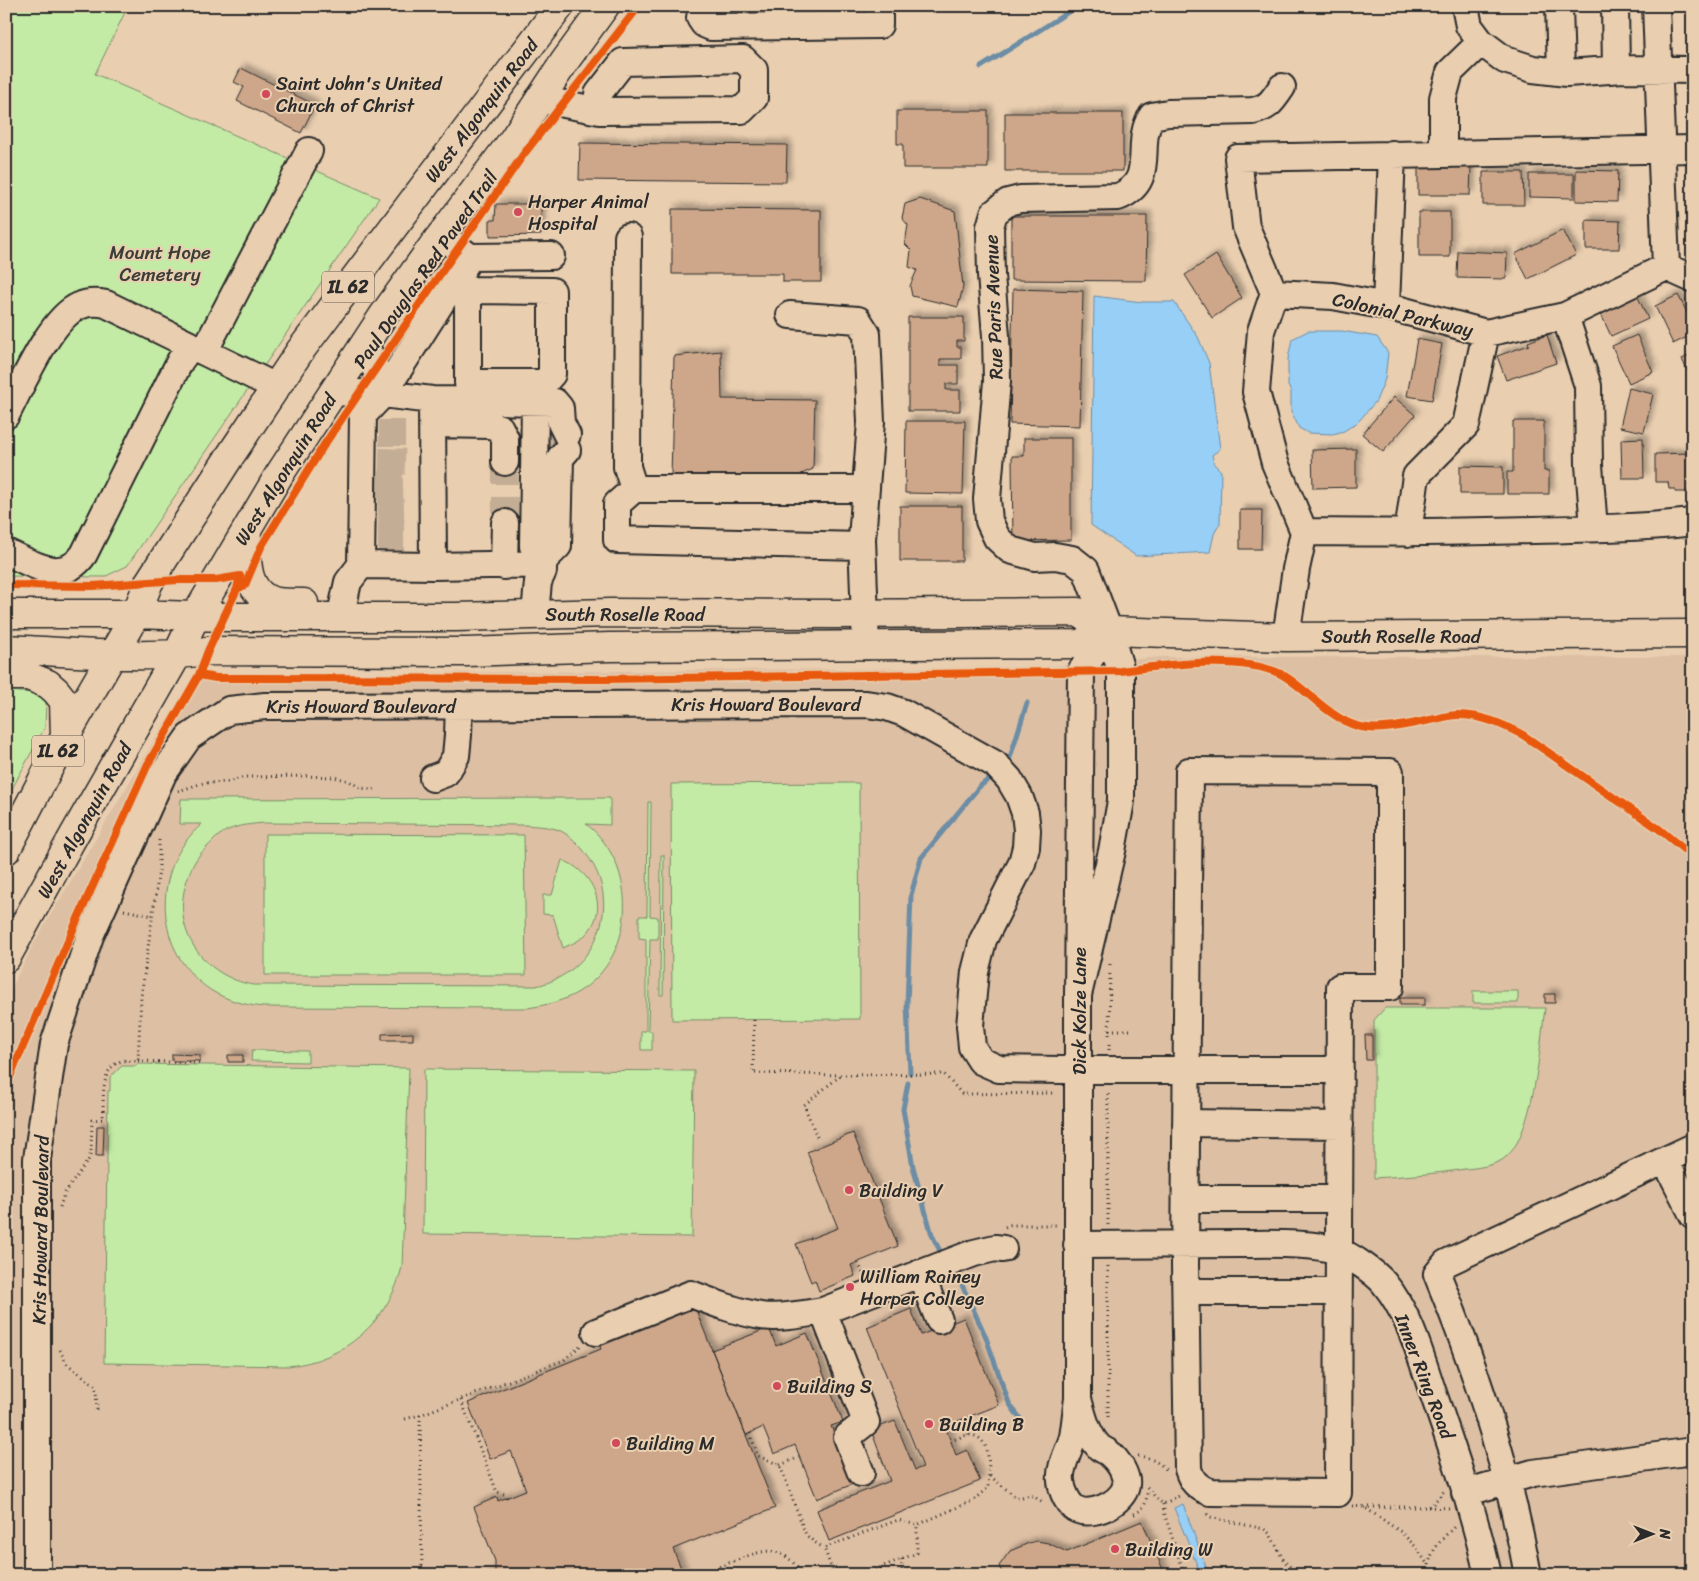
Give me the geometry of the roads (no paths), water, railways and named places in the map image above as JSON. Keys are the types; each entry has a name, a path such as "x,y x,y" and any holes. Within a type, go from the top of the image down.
{"main road":[{"name":"West Algonquin Road","path":"6,850 65,737 136,614 149,582 276,387 317,328 560,6"},
{"name":"West Algonquin Road","path":"6,958 177,655 195,617 247,529 333,392 441,235 513,140 605,6"},
{"path":"247,529 246,555 249,576 255,589 275,602 406,607 455,617"},
{"name":"South Roselle Road","path":"6,614 136,614 195,617 455,617 548,614 1078,612 1109,631"},
{"name":"South Roselle Road","path":"6,649 114,655 177,655 208,650 467,652 609,647 1080,644 1109,631 1286,637 1693,634"},
{"path":"6,676 28,676 48,684 56,691 64,701 65,737"}],"street":[{"path":"702,6 700,18 704,24 711,27 879,25 879,6"},
{"path":"1465,6 1469,26 1480,42 1504,60 1533,69 1561,72 1693,70"},
{"path":"1560,6 1561,72"},
{"path":"1615,6 1616,70"},
{"path":"1656,6 1666,267 1693,279"},
{"path":"1443,153 1443,98 1450,72 1480,42"},
{"path":"539,100 600,110 742,110 754,98 754,70 743,59 623,62 598,94 600,110"},
{"name":"Rue Paris Avenue","path":"1109,631 1086,570 1072,559 1055,556 1035,557 1010,550 997,538 989,521 988,499 997,380 990,227 994,212 1008,202 1020,199 1118,197 1129,192 1142,176 1146,124 1152,116 1168,113 1253,111 1265,108 1272,102 1282,87"},
{"path":"1286,637 1296,569 1304,532 1275,463 1256,392 1261,331 1274,294 1246,227 1238,158 1693,149"},
{"path":"6,552 41,568 52,570 72,568 78,563 180,361 198,349 309,151"},
{"path":"1386,306 1392,154"},
{"path":"441,235 470,257 551,256"},
{"path":"628,238 627,467 634,489"},
{"path":"343,605 348,582 362,565 370,524 371,433 363,415 383,394 458,290 470,257"},
{"name":"Colonial Parkway","path":"1274,294 1333,296 1386,306 1486,334 1564,316 1666,267"},
{"path":"458,290 552,291 552,374 544,383 468,383 458,290"},
{"path":"6,415 58,322 78,306 96,302 106,304 276,387"},
{"path":"790,315 858,320 867,334 871,422 862,546 866,646"},
{"path":"1564,316 1588,386 1589,465 1594,528"},
{"path":"1408,533 1416,476 1466,425 1486,334"},
{"path":"365,344 379,378 383,394"},
{"path":"333,392 383,394 429,423 490,425 500,428 505,438 505,462"},
{"path":"362,565 504,566 544,564 558,546 560,408 555,402 535,402 429,423"},
{"path":"535,402 533,546 544,564 548,614"},
{"path":"429,423 424,511 425,537 433,566"},
{"path":"862,546 617,540 617,504 634,489 866,489"},
{"path":"1304,532 1408,533 1659,526 1693,522"},
{"path":"504,566 505,523"},
{"path":"1078,996 1122,801 1121,671 1109,631"},
{"name":"Dick Kolze Lane","path":"1078,1399 1077,1245 1065,1078 1078,996 1081,671 1109,631"},
{"name":"Kris Howard Boulevard","path":"37,1575 37,1159 54,1044 90,936 163,774 188,737 228,710 265,706 459,705 866,704 887,707 904,713 995,764 1009,779 1019,796 1025,813 1026,847 1022,863 983,940 975,972 970,1026 972,1048 981,1061 999,1068 1065,1078 1108,1070 1340,1070"},
{"path":"433,778 446,773 456,756 459,705"},
{"path":"1189,771 1390,772 1390,987 1340,987 1340,1070 1338,1493 1210,1492 1199,1488 1192,1480 1188,1469 1186,1123 1189,771"},
{"path":"1186,1123 1340,1124"},
{"path":"1528,1575 1508,1481 1474,1371 1437,1274 1446,1262 1693,1147"},
{"path":"1665,1160 1693,1215"},
{"path":"1186,1200 1339,1200"},
{"name":"Inner Ring Road","path":"1077,1245 1281,1245 1327,1248 1353,1260 1384,1282 1403,1314 1422,1360 1448,1435 1454,1496 1481,1546 1488,1575"},
{"path":"596,1332 691,1294 720,1306 763,1317 823,1312 974,1253 995,1248 1004,1249"},
{"path":"920,1273 939,1320"},
{"path":"1186,1292 1338,1292"},
{"path":"823,1312 866,1422 847,1437 861,1473"},
{"path":"1454,1496 1533,1473 1693,1452"}],"water":[{"path":"1094,296 1142,302 1174,302 1198,337 1209,363 1220,449 1212,455 1214,464 1221,471 1220,523 1214,534 1210,552 1136,556 1091,525"},
{"path":"1308,331 1342,331 1377,337 1388,353 1385,379 1376,401 1358,422 1344,431 1333,434 1308,433 1299,428 1291,411 1291,391 1288,386 1288,359 1292,339"},
{"path":"1183,1504 1209,1575 1201,1575 1174,1508"}],"waterway":[{"path":"981,67 1078,6"},
{"path":"1008,764 1027,703"},
{"path":"910,1073 907,1005 911,895 921,858 979,787 989,779"},
{"path":"908,1083 903,1109 913,1167 932,1235 940,1251"},
{"path":"961,1283 985,1335 1009,1403 1021,1420"}],"tunnel":[{"path":"379,433 417,433"},
{"path":"552,449 553,434"},
{"path":"379,461 417,462"},
{"path":"505,462 505,523"},
{"path":"377,486 416,485"},
{"path":"378,512 416,511"},
{"path":"378,537 417,537"}],"place":[{"name":"Saint John's United Church of Christ","path":"266,94"},
{"name":"Harper Animal Hospital","path":"518,212"},
{"name":"Building V","path":"849,1190"},
{"name":"William Rainey Harper College","path":"850,1287"},
{"name":"Building S","path":"777,1386"},
{"name":"Building B","path":"929,1424"},
{"name":"Building M","path":"616,1443"},
{"name":"Building W","path":"1115,1549"}],"park label":[{"name":"Mount Hope Cemetery","path":"160,263"}]}
